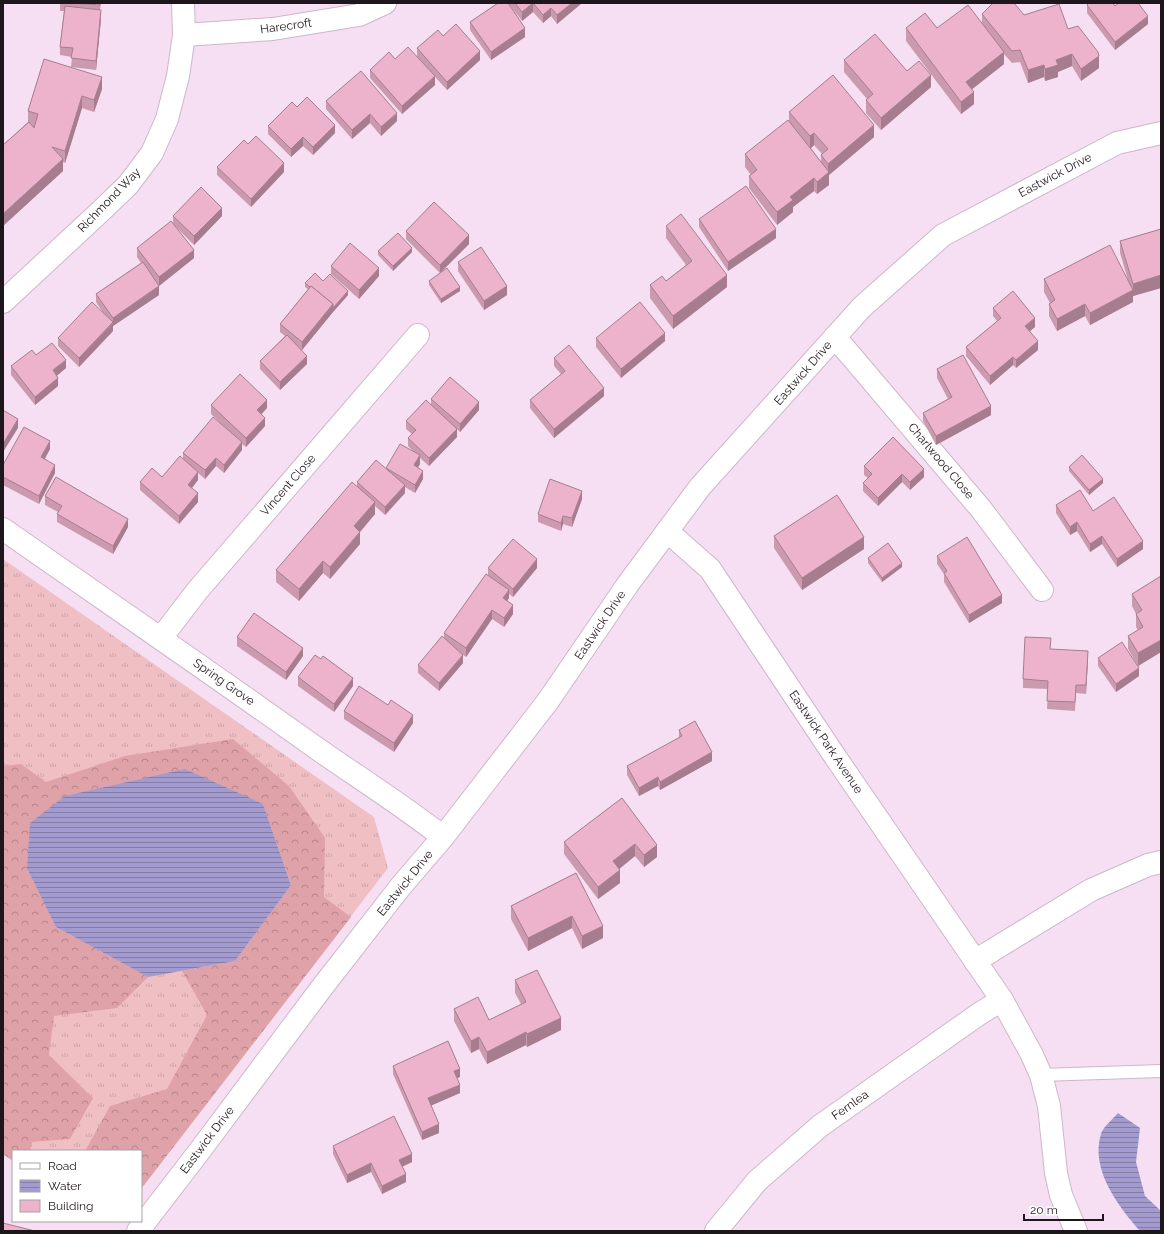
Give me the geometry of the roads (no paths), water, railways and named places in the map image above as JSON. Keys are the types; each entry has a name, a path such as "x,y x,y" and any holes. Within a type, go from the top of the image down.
{"street":[{"name":"Richmond Way","path":"3,302 128,185 152,153 167,120 178,76 184,35 183,3"},
{"name":"Harecroft","path":"184,35 280,27 359,15 385,3"},
{"name":"Eastwick Drive","path":"138,1231 320,990 401,886 443,837 548,701 628,584 700,487 862,307 943,235 1117,143 1161,133"},
{"name":"Vincent Close","path":"161,638 197,591 418,335"},
{"name":"Charlwood Close","path":"835,336 982,509 1042,590"},
{"name":"Spring Grove","path":"3,529 161,638 314,747 423,821 443,837"},
{"name":"Eastwick Park Avenue","path":"667,531 710,569 1002,1000 1031,1053 1040,1075 1049,1106 1056,1173 1061,1195 1076,1231"},
{"path":"975,961 1091,890 1148,864 1161,862"},
{"name":"Fernlea","path":"716,1231 757,1181 820,1126 979,1014 1002,1000"}],"lane":[{"path":"1040,1075 1161,1071"}],"water":[{"path":"185,769 263,804 291,885 235,961 148,977 56,927 27,868 30,823 65,796"},
{"path":"1118,1113 1140,1128 1136,1162 1145,1196 1161,1211 1161,1231 1140,1231 1115,1199 1103,1173 1099,1160 1101,1134"}]}
